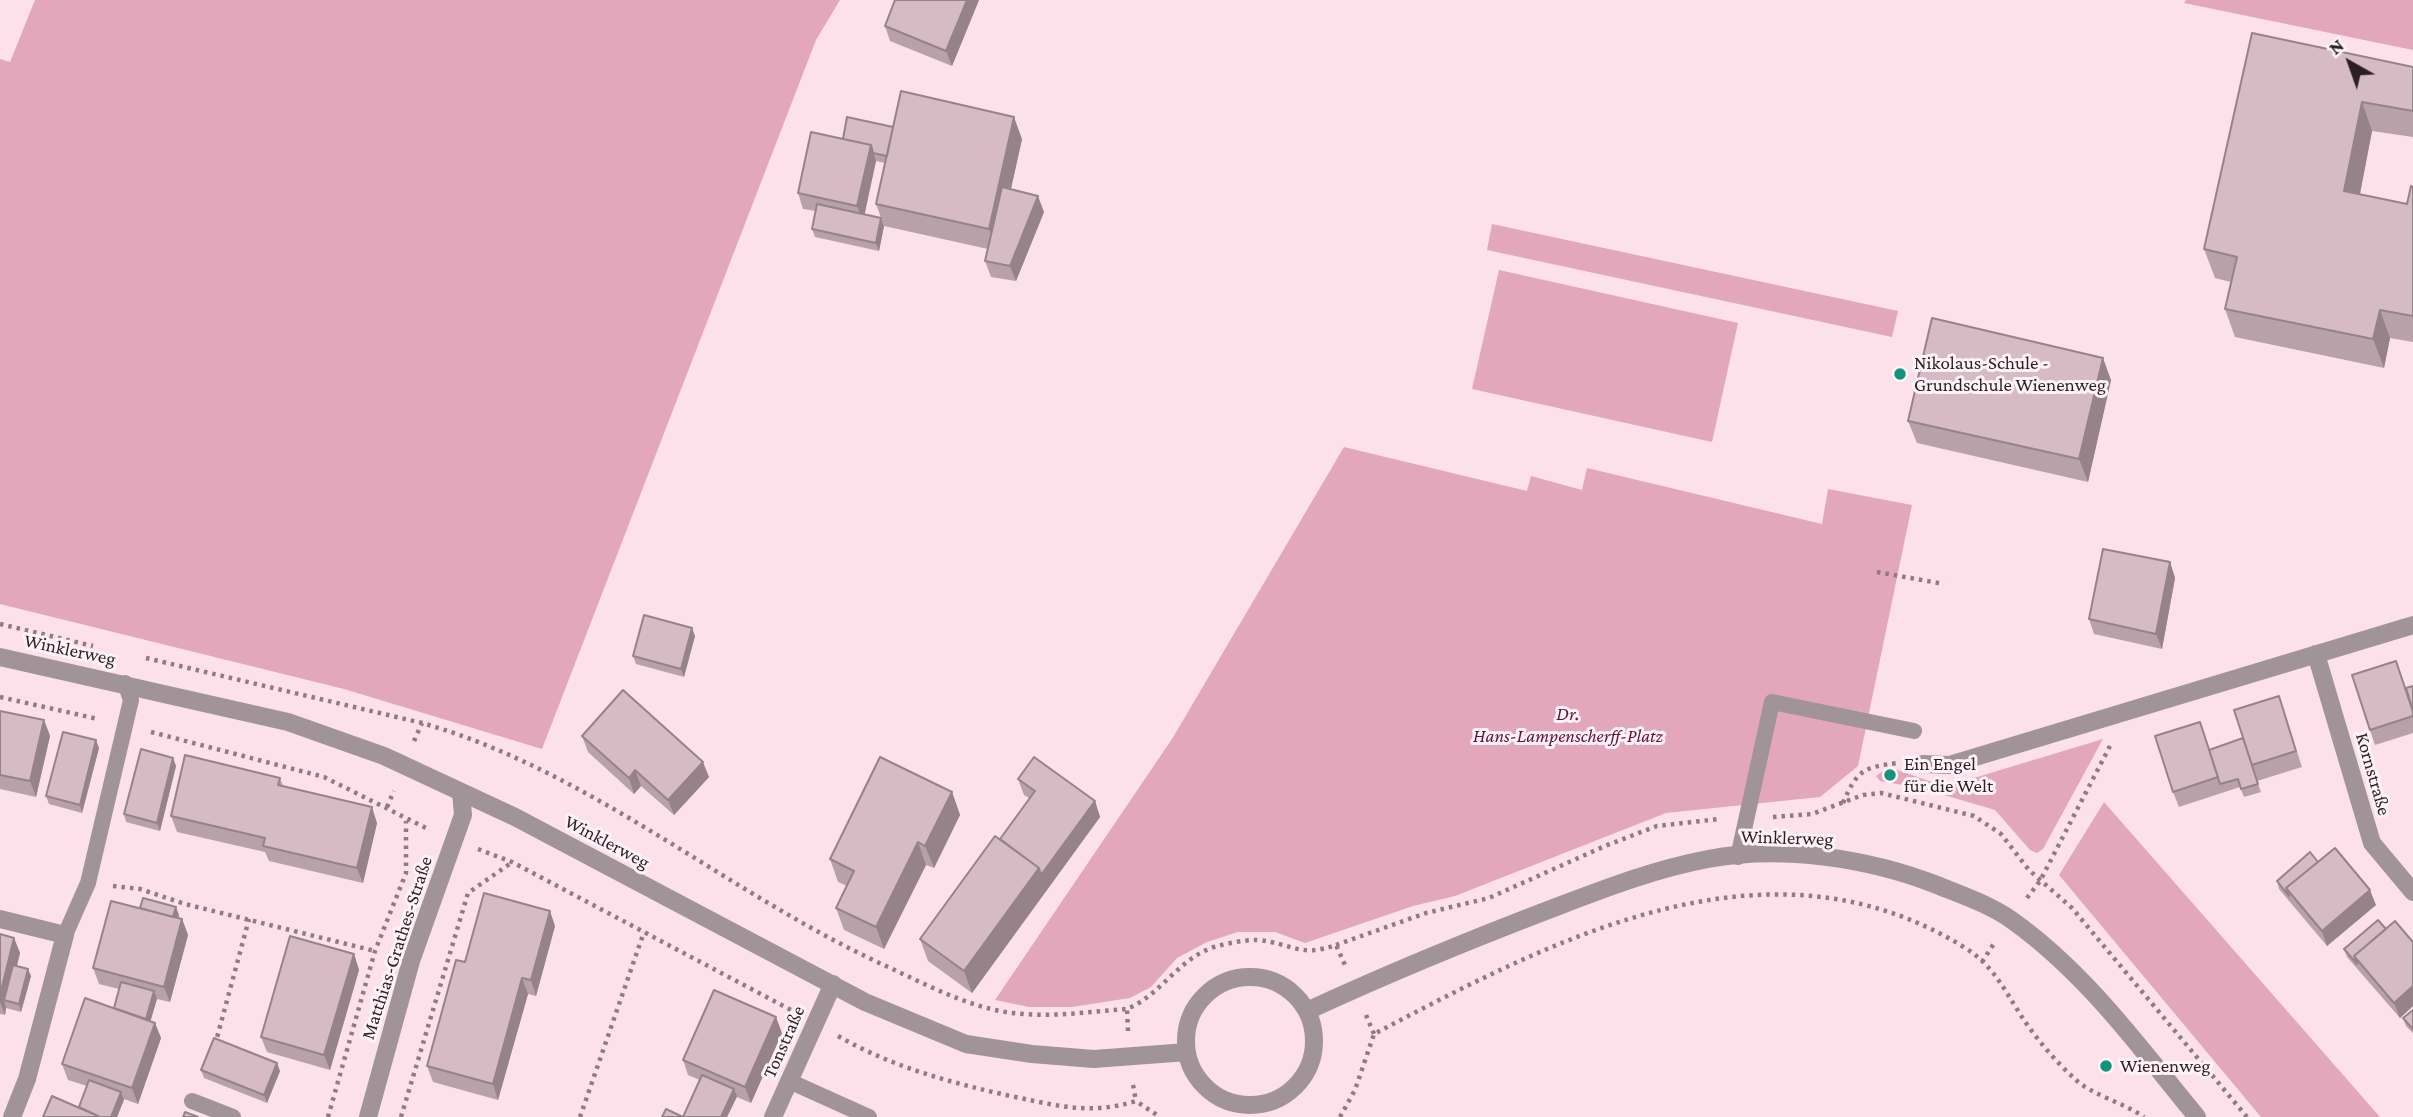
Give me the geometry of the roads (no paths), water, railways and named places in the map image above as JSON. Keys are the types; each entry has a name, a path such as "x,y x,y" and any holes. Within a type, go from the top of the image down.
{"street":[{"path":"1923,764 1949,765 2413,625"},
{"name":"Kornstraße","path":"2316,654 2372,843 2413,892"},
{"name":"Winklerweg","path":"0,657 125,683 288,722 384,756 515,817 865,1002 966,1044 1094,1059 1187,1052"},
{"name":"Matthias-Grathes-Straße","path":"368,1117 411,961 463,815 461,792"},
{"name":"Winklerweg","path":"1307,1011 1355,989 1641,876 1710,859 1738,857 1777,855 1850,862 1916,877 2010,919 2056,954 2094,992 2197,1117"},
{"path":"0,919 65,935 27,1079 12,1117"},
{"path":"1244,977 1276,982 1294,994 1307,1011 1315,1034 1313,1057 1306,1074 1272,1110 1219,1098 1194,1073 1187,1052 1186,1031 1193,1012 1202,999 1229,981 1244,977"},
{"name":"Tonstraße","path":"773,1117 833,984"}],"lane":[{"path":"65,935 88,883 131,700 125,683"},
{"path":"1738,857 1772,702 1914,731"},
{"path":"789,1081 869,1117"},
{"path":"192,1101 233,1117"}],"place":[{"name":"Nikolaus-Schule - Grundschule Wienenweg","path":"1900,374"},
{"name":"Ein Engel für die Welt","path":"1890,775"},
{"name":"Wienenweg","path":"2106,1066"}],"park label":[{"name":"Dr. Hans-Lampenscherff-Platz","path":"1568,725"}]}
